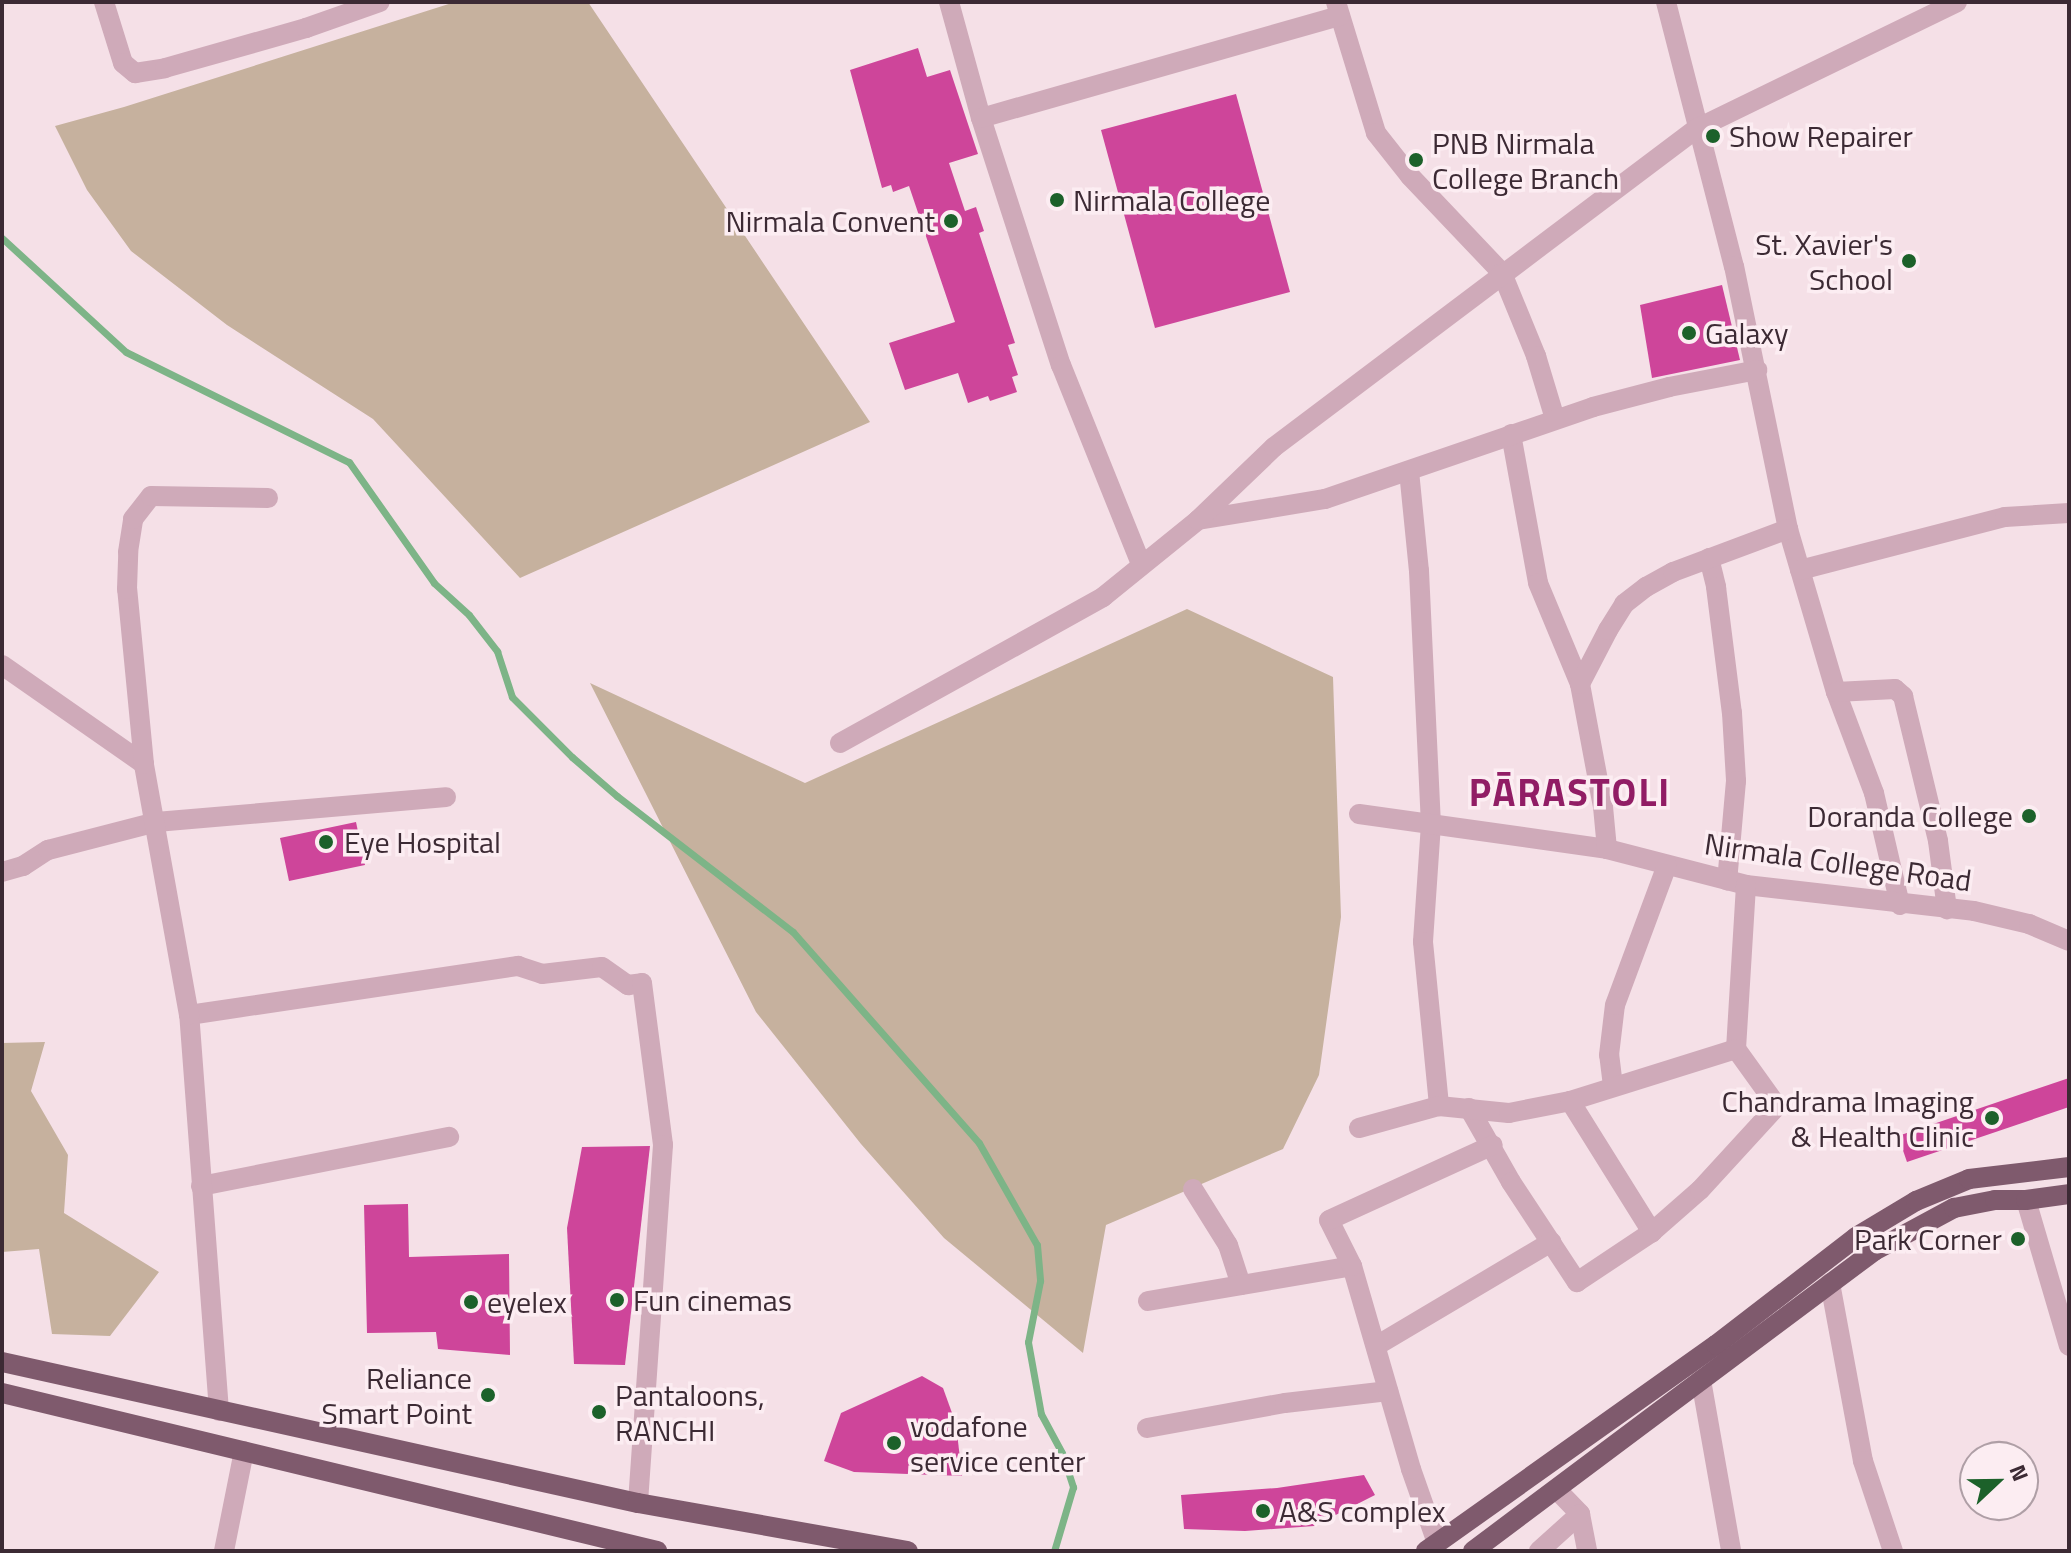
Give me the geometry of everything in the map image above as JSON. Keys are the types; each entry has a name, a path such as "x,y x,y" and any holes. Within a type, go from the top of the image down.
{"main road":[{"path":"1432,1547 1716,1345 1856,1237 1916,1201 1969,1179 2069,1167"},
{"path":"1473,1551 1558,1491 1874,1251 1954,1208 1995,1200 2026,1200 2069,1194"},
{"path":"2,1362 638,1503 908,1551"},
{"path":"2,1393 657,1551"}],"street":[{"path":"104,2 123,63 135,73 165,68 306,28 380,2"},
{"path":"949,2 981,118 1061,365 1141,564"},
{"path":"1666,2 1696,129 1734,266 1788,529 1836,692 1874,793 1900,905"},
{"path":"840,743 1103,597 1198,520 1274,447 1696,129 1957,2"},
{"path":"981,118 1338,9 1376,133 1410,176 1502,273 1536,356 1555,419"},
{"path":"1198,520 1325,499 1555,419 1669,387 1757,370"},
{"path":"1511,434 1538,583 1580,684 1594,752 1607,849"},
{"path":"1409,471 1419,571 1431,824 1423,942 1439,1106"},
{"path":"219,1411 189,1015 144,764 127,589 133,519 151,496 268,498"},
{"path":"1800,570 2005,517 2069,513"},
{"path":"1580,684 1624,604 1673,572 1788,529"},
{"path":"1469,1108 1493,1145 1511,1182 1577,1282 1652,1232 1700,1190 1777,1106 1736,1049 1736,781 1732,713 1716,587 1709,558"},
{"path":"2,665 144,764"},
{"path":"1836,692 1895,689 1903,696 1938,841 1947,909"},
{"path":"2,872 23,866 48,850 156,822 446,797"},
{"name":"Nirmala College Road","path":"1359,814 1494,836 1607,849 1736,883 1999,916 2069,941"},
{"path":"1613,1086 1609,1055 1615,1005 1667,865"},
{"path":"189,1015 518,966 542,974 602,967 628,985 642,983 663,1145 638,1503"},
{"path":"1359,1128 1439,1106 1509,1113 1570,1101 1736,1049"},
{"path":"1570,1101 1652,1232"},
{"path":"201,1186 449,1137"},
{"path":"1432,1547 1352,1266 1329,1220 1493,1145"},
{"path":"1193,1189 1228,1245 1241,1285"},
{"path":"2026,1200 2069,1346"},
{"path":"1376,1346 1551,1242"},
{"path":"1148,1301 1352,1266"},
{"path":"1830,1283 1863,1461 1893,1551"},
{"path":"1701,1380 1731,1551"},
{"path":"1147,1428 1285,1403 1388,1391"},
{"path":"224,1551 244,1451"},
{"path":"1558,1491 1580,1514 1587,1551"},
{"path":"1539,1551 1580,1514"}],"shaded area":[{"path":"455,2 588,2 870,422 520,578 373,419 227,325 131,251 87,190 55,126"},
{"path":"1187,609 1333,677 1341,917 1319,1075 1283,1149 1106,1225 1083,1353 944,1238 861,1144 756,1012 590,683 805,783"},
{"path":"45,1042 31,1091 68,1155 64,1213 159,1272 110,1336 52,1334 39,1249 2,1252 2,1043"}],"building":[{"name":"Nirmala Convent","path":"918,48 927,77 950,70 978,154 949,163 965,211 976,207 984,231 979,233 1015,343 1008,345 1018,375 1012,377 1017,392 990,401 988,396 968,403 958,373 905,390 889,343 955,322 909,186 893,192 891,185 882,188 850,70"},
{"path":"1236,94 1290,292 1155,328 1101,130"},
{"name":"Galaxy","path":"1722,285 1740,360 1652,378 1640,305"},
{"path":"356,822 365,865 289,881 280,838"},
{"path":"2069,1078 2069,1107 1907,1162 1898,1136"},
{"path":"650,1146 625,1365 574,1364 567,1228 582,1147"},
{"path":"408,1204 409,1257 509,1254 510,1355 438,1349 436,1332 367,1333 364,1205"},
{"name":"vodafone service center","path":"922,1376 943,1388 956,1424 962,1476 854,1472 824,1461 841,1413"},
{"name":"A&S complex","path":"1364,1475 1375,1495 1314,1526 1245,1531 1184,1529 1181,1495 1277,1488"}],"waterway":[{"path":"2,238 126,352 349,462 434,583 469,615 497,651 512,697 572,757 617,796 793,932 979,1143 1037,1245 1040,1281 1028,1342 1041,1414 1062,1453 1073,1487 1054,1551"}],"place":[{"name":"Show Repairer","path":"1713,136"},
{"name":"PNB Nirmala College Branch","path":"1416,160"},
{"name":"Nirmala College","path":"1057,200"},
{"name":"Nirmala Convent","path":"951,221"},
{"name":"St. Xavier's School","path":"1909,261"},
{"name":"Galaxy","path":"1689,333"},
{"name":"Doranda College","path":"2029,816"},
{"name":"Eye Hospital","path":"326,842"},
{"name":"Chandrama Imaging & Health Clinic","path":"1992,1118"},
{"name":"Park Corner","path":"2018,1239"},
{"name":"Fun cinemas","path":"617,1300"},
{"name":"eyelex","path":"471,1302"},
{"name":"Reliance Smart Point","path":"488,1395"},
{"name":"Pantaloons, RANCHI","path":"599,1412"},
{"name":"vodafone service center","path":"894,1443"},
{"name":"A&S complex","path":"1263,1511"}],"district":[{"name":"PĀRASTOLI","path":"1570,793"}]}
